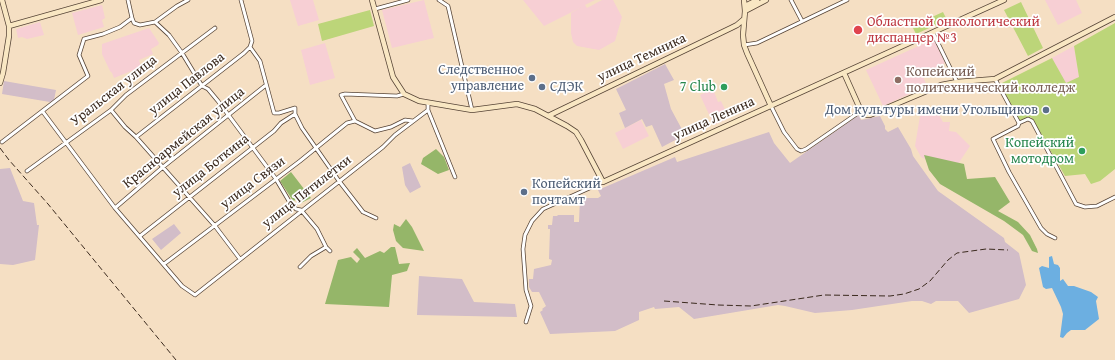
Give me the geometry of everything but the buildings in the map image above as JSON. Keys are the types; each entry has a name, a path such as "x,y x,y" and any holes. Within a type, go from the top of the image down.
{"street":[{"path":"0,83 9,36 9,26 2,0"},
{"path":"9,26 101,0"},
{"path":"128,0 134,23 140,25 155,22 188,0"},
{"path":"241,0 252,41 250,47 260,61 274,113 295,108 295,114 302,128 339,181 363,212 376,218"},
{"path":"372,0 393,77 404,94 415,100 472,110 517,104 529,107 576,132 603,182"},
{"path":"375,9 408,0"},
{"path":"439,0 448,6 472,110"},
{"path":"744,0 745,8 743,35 746,53 784,132 797,149 801,151 806,149 861,111"},
{"path":"745,8 757,0"},
{"path":"745,8 766,0"},
{"path":"791,0 802,21"},
{"path":"744,44 757,43 847,0"},
{"name":"улица Ленина","path":"526,322 531,306 526,290 523,249 525,235 532,221 543,210 1004,0"},
{"path":"844,73 861,111 866,115 873,114 934,87 957,82 995,79 1115,17"},
{"path":"2,142 88,76 79,55 84,39 103,34 120,27 132,18"},
{"name":"улица Темника","path":"548,116 731,28 744,19"},
{"path":"155,22 169,35 202,86 208,89 252,147 289,201 296,209 301,210 317,229 326,247 330,251"},
{"name":"Уральская улица","path":"27,171 111,110 126,95 215,28"},
{"path":"731,28 737,29 743,35"},
{"path":"933,32 957,82"},
{"name":"улица Павлова","path":"136,137 250,47"},
{"path":"995,79 1019,123"},
{"name":"Красноармейская улица","path":"115,208 163,167 266,85"},
{"path":"404,94 397,96 341,95 355,121 374,131 391,127 405,120 413,121"},
{"path":"428,103 428,110 455,177"},
{"path":"111,110 190,197 215,226 240,259"},
{"name":"улица Пятилетки","path":"164,264 182,286 195,295 428,110"},
{"path":"43,112 115,208 164,264"},
{"name":"улица Боткина","path":"140,236 295,114"},
{"path":"1055,238 1047,234 1041,228 1009,172 993,139 1028,119 1032,121 1076,204 1079,206 1097,206 1115,197"},
{"name":"улица Связи","path":"164,264 276,180 347,123 355,121"},
{"path":"300,268 311,256 326,247"}],"shaded area":[{"path":"290,0 313,0 319,20 298,26"},
{"path":"424,0 434,38 392,48 382,10"},
{"path":"523,0 595,0 585,5 587,8 602,0 613,0 622,17 615,41 599,50 577,46 573,42 571,33 571,13 582,7 544,26"},
{"path":"1045,0 1076,0 1082,13 1058,25"},
{"path":"102,5 105,18 102,20 104,27 78,35 72,13"},
{"path":"40,22 44,35 27,39 22,37 18,38 16,29"},
{"path":"149,28 159,43 151,49 153,54 139,60 141,67 114,78 102,54 102,44"},
{"name":"Копейский политехнический колледж","path":"934,39 945,63 922,74 927,86 883,106 866,70"},
{"path":"325,43 335,78 310,85 301,50"},
{"path":"1074,46 1079,77 1066,84 1052,58"},
{"path":"665,64 674,80 664,84 671,109 685,135 662,147 652,125 646,127 642,119 625,128 619,113 626,110 616,89"},
{"path":"4,81 56,90 54,100 50,102 2,94"},
{"path":"713,89 718,102 721,101 729,118 714,125 700,95"},
{"path":"936,109 943,122 950,122 949,131 956,132 970,146 958,164 936,165 921,157 915,146 920,116"},
{"path":"859,115 861,120 880,116 885,129 888,132 898,127 911,149 913,156 938,191 1004,238 1005,242 1019,253 1026,285 1019,299 969,313 958,301 936,301 931,304 922,301 912,301 852,310 815,313 778,305 694,319 679,307 655,309 654,307 639,312 639,320 615,331 550,334 540,312 546,306 539,292 532,292 529,287 529,279 533,279 534,269 551,265 552,260 549,259 550,229 548,229 548,225 552,225 553,216 574,215 574,222 579,222 580,198 598,198 601,196 598,190 675,157 677,162 769,132 774,143 790,163"},
{"path":"641,120 649,136 623,149 615,133"},
{"path":"410,163 421,187 410,193 405,185 402,167"},
{"path":"10,168 23,201 34,203 37,225 39,225 35,260 13,265 0,264 0,169"},
{"path":"174,224 181,233 161,250 152,239"},
{"path":"419,276 462,279 474,302 515,304 517,317 417,315"}],"green space":[{"path":"1021,2 1043,48 1028,56 1004,10"},
{"path":"370,10 374,26 322,41 318,24"},
{"path":"943,12 947,20 916,34 912,26"},
{"path":"1115,23 1115,169 1100,181 1091,184 1085,174 1065,176 1031,117 1020,121 1000,84 1052,58 1066,83 1079,77 1074,46"},
{"path":"436,149 444,157 449,170 438,174 421,164 423,158"},
{"path":"924,155 964,164 967,179 995,177 1010,202 998,211 1018,222 1030,235 1038,253 1032,251 1023,235 1004,221 940,184 929,170"},
{"path":"291,172 311,198 301,203 296,200 293,201 280,181"},
{"path":"406,219 412,227 424,251 403,248 396,241 393,230 394,224 400,227"},
{"path":"391,247 395,247 399,264 410,263 407,271 392,275 389,307 325,304 338,260 351,257 357,263 360,259 353,252 357,248 365,258 380,251 384,253"}],"water":[{"path":"1052,256 1054,264 1058,265 1060,268 1060,281 1063,279 1068,286 1074,286 1091,292 1098,297 1096,301 1099,319 1085,330 1071,330 1063,338 1060,337 1063,314 1061,307 1052,288 1046,289 1043,287 1039,268 1042,266 1049,268 1049,257"}],"railway":[{"path":"0,148 176,360"},
{"path":"664,301 751,306 824,295 890,296 904,294 919,289 930,281 948,260 957,253 986,249 1008,250"}],"place":[{"name":"Областной онкологический диспанцер №3","path":"858,30"},
{"name":"Следственное управление","path":"532,78"},
{"name":"Копейский политехнический колледж","path":"898,80"},
{"name":"СДЭК","path":"542,87"},
{"name":"7 Club","path":"724,87"},
{"name":"Дом культуры имени Угольщиков","path":"1046,110"},
{"name":"Копейский мотодром","path":"1082,151"},
{"name":"Копейский почтамт","path":"524,192"}]}
